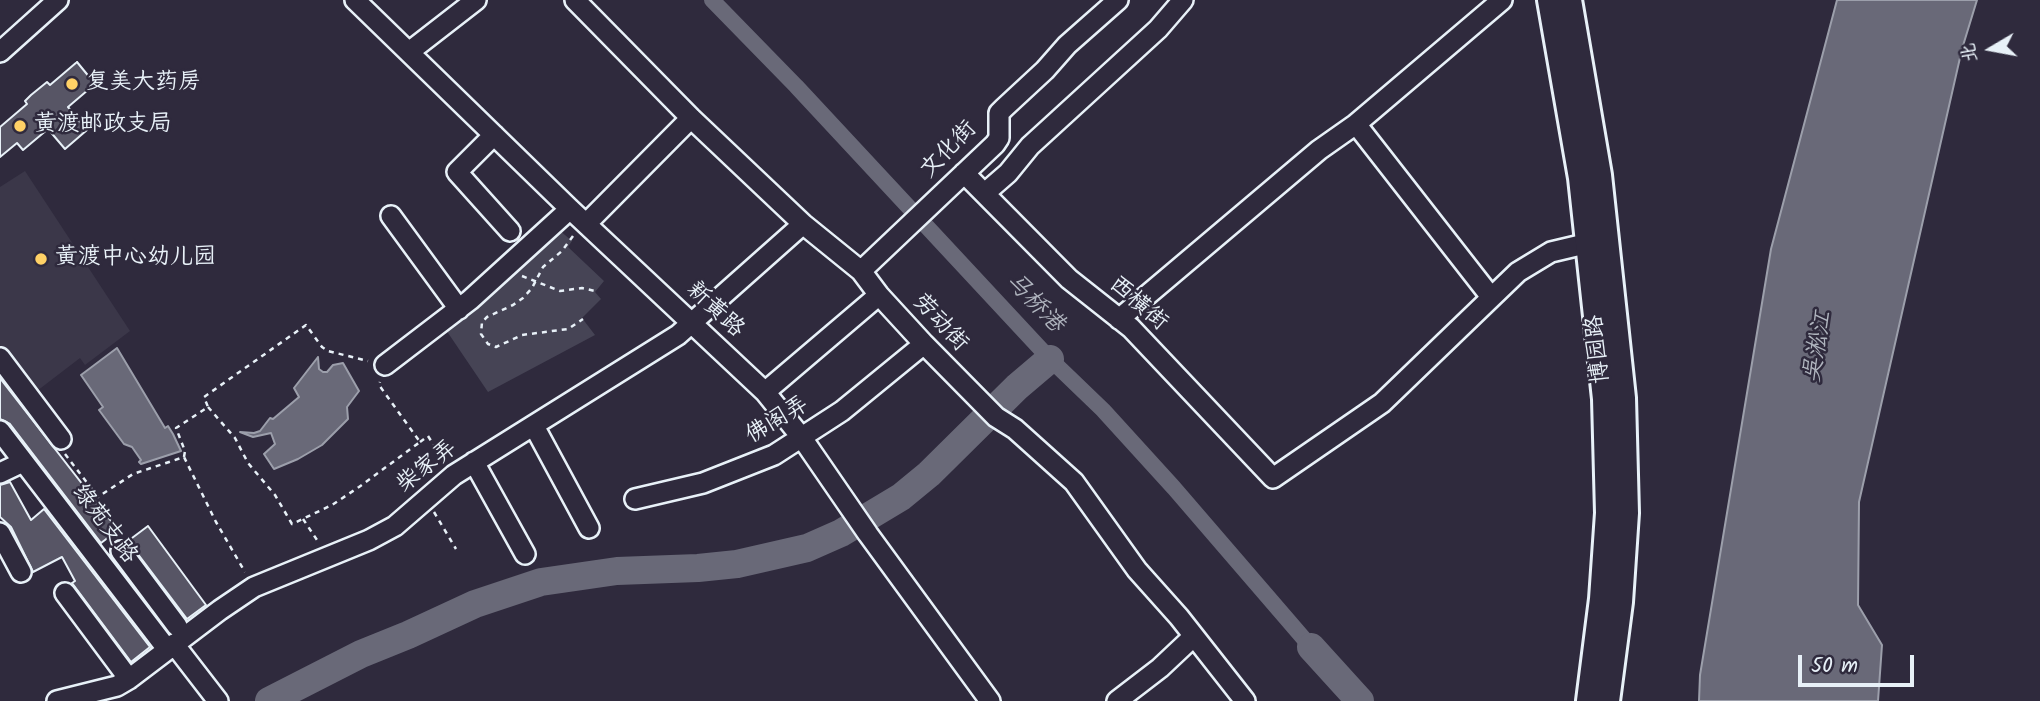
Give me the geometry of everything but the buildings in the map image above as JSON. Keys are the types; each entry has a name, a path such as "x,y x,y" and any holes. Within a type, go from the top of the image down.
{"main road":[{"name":"博园路","path":"1550,0 1581,178 1605,399 1608,513 1602,599 1589,701"},
{"name":"博园路","path":"1569,0 1599,175 1623,398 1626,513 1620,602 1607,701"}],"street":[{"path":"0,52 58,0"},
{"name":"新黄路","path":"355,0 570,209 765,392 802,438 868,534 990,701"},
{"path":"409,52 476,0"},
{"name":"劳动街","path":"575,0 691,118 803,224 861,271 879,295 991,413 1015,429 1074,482 1137,570 1245,701"},
{"name":"文化街","path":"861,271 999,138 998,120 1004,108 1045,70 1067,45 1118,0"},
{"path":"985,193 1030,146 1158,29 1183,0"},
{"path":"1119,318 1503,0"},
{"path":"586,224 691,118"},
{"path":"1356,124 1491,297 1534,260 1589,243"},
{"path":"494,135 457,172 510,231"},
{"name":"西横街","path":"964,173 1069,279 1119,318 1153,350 1273,478 1382,402 1491,297"},
{"path":"385,365 459,309 570,209"},
{"path":"391,216 459,309"},
{"name":"柴家弄","path":"57,701 106,690 130,680 173,640 254,587 395,526 454,475 655,351 692,324 803,224"},
{"path":"765,392 879,295"},
{"name":"佛阁弄","path":"635,499 679,490 727,475 774,455 859,398 924,344"},
{"path":"0,358 61,443"},
{"path":"534,426 589,528"},
{"name":"绿苑支路","path":"0,431 130,601 173,640 218,701"},
{"path":"0,472 23,462"},
{"path":"474,462 525,554"},
{"path":"0,533 21,572"},
{"path":"121,551 148,587 173,640"},
{"path":"130,601 148,587"},
{"path":"65,593 130,680"},
{"path":"1117,701 1160,668 1194,636"}],"path":[{"path":"583,319 561,332 522,335 500,347 488,345 481,334 484,319 518,302 543,267 562,251 586,224"},
{"path":"502,272 536,280 560,291 582,288 595,291"},
{"path":"420,442 379,385 385,365 328,351 306,325 204,397 208,407 235,438 248,463 275,495 292,524 359,487 420,442 428,436 454,475"},
{"path":"208,407 176,428 185,451 184,457 216,522 254,587"},
{"path":"61,443 98,497 133,474 184,457"},
{"path":"426,499 456,549"},
{"path":"303,519 328,556"}],"shaded area":[{"name":"黄渡中心幼儿园","path":"25,171 130,331 85,365 80,358 33,394 0,351 0,187"},
{"path":"558,229 572,241 568,247 604,281 595,292 601,299 582,318 595,335 488,392 444,327"}],"water":[{"name":"吴淞江","path":"1837,0 1977,0 1962,49 1859,502 1858,605 1882,645 1878,701 1699,701 1700,675 1771,249"},
{"path":"117,348 165,428 168,426 173,434 181,451 141,464 132,447 124,444 99,410 103,407 81,375"},
{"path":"318,357 319,369 323,372 327,372 333,365 343,363 359,391 347,407 348,419 322,445 274,469 264,454 275,444 271,433 253,437 240,432 260,431 270,418 273,419 299,397 294,388"}],"waterway":[{"name":"马桥港","path":"712,0 796,86 1050,359 1103,410 1311,647"},
{"path":"269,701 361,654 475,604 541,582 617,571 737,564 807,548 841,533 901,497 929,474 1017,387 1050,359"},
{"path":"1311,647 1360,701"}],"place":[{"name":"复美大药房","path":"72,84"},
{"name":"黄渡邮政支局","path":"20,126"},
{"name":"黄渡中心幼儿园","path":"41,259"}]}
